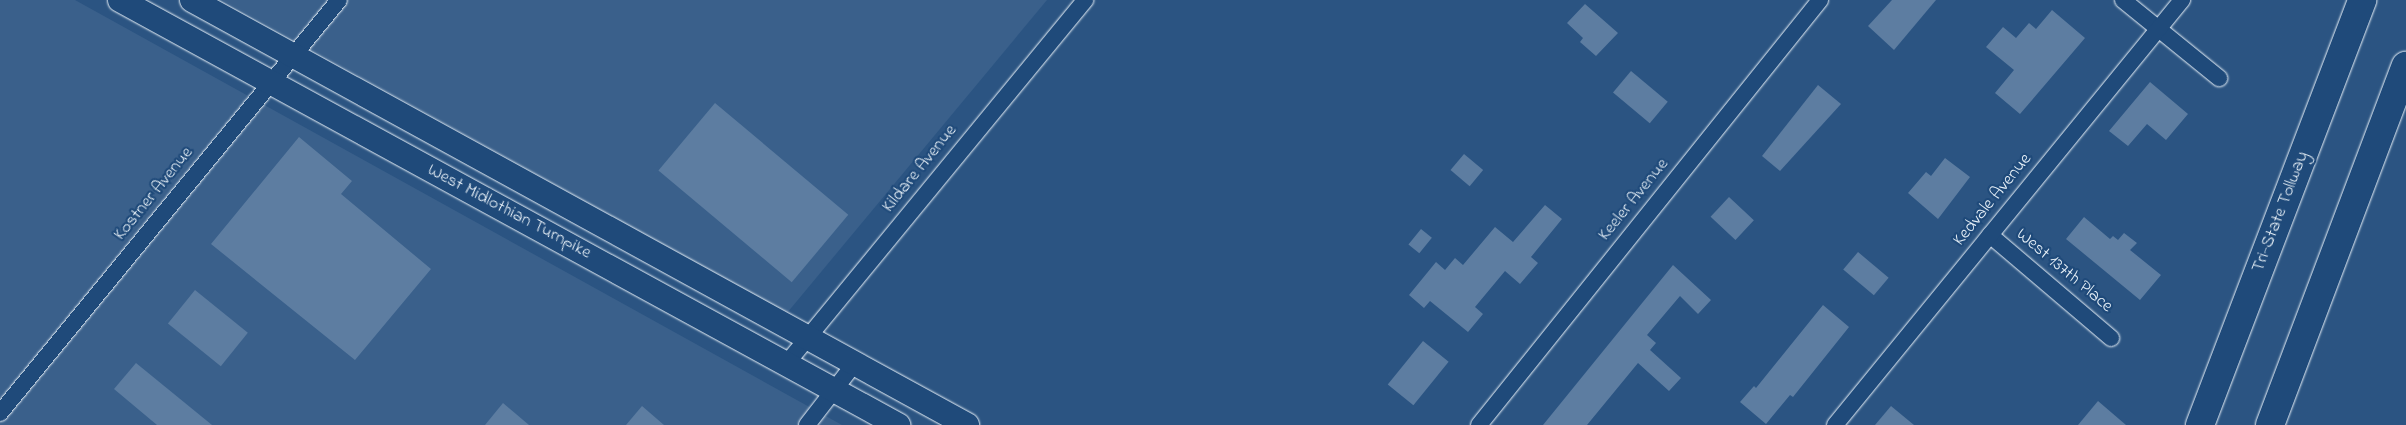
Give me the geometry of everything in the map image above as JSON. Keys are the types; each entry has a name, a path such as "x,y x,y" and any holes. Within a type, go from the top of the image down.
{"highway":[{"name":"Tri-State Tollway","path":"2200,425 2362,0"},
{"path":"2270,425 2406,66"}],"main road":[{"name":"West Midlothian Turnpike","path":"120,0 898,425"},
{"name":"West Midlothian Turnpike","path":"192,0 967,425"}],"street":[{"name":"Kostner Avenue","path":"0,413 339,0"},
{"name":"Kildare Avenue","path":"787,363 1085,0"},
{"name":"Keeler Avenue","path":"1479,425 1820,0"},
{"path":"2123,0 2219,78"},
{"name":"Kedvale Avenue","path":"1835,425 2182,0"},
{"name":"West 137th Place","path":"1990,234 2111,338"},
{"path":"807,425 855,363"}],"shaded area":[{"path":"0,0 75,0 842,425 0,425"},
{"path":"222,0 1047,0 787,313"}],"building":[{"path":"1892,0 1936,0 1894,50 1868,26"},
{"path":"1585,4 1618,33 1596,56 1580,42 1583,38 1567,23"},
{"path":"2052,10 2085,38 2020,114 1995,93 2014,70 1986,47 2003,27 2016,38 2029,23 2036,29"},
{"path":"1631,71 1668,102 1650,123 1613,92"},
{"path":"2150,82 2188,114 2166,140 2147,124 2128,146 2109,131"},
{"path":"1818,85 1841,104 1780,171 1762,156"},
{"path":"715,103 848,215 792,282 658,170"},
{"path":"299,137 352,181 341,194 431,269 355,360 211,244"},
{"path":"1464,154 1483,170 1470,186 1451,170"},
{"path":"1945,158 1970,177 1938,219 1908,193 1926,172 1931,176"},
{"path":"1729,197 1754,220 1735,240 1711,217"},
{"path":"1545,205 1562,219 1531,257 1538,263 1520,284 1505,271 1475,307 1483,314 1468,332 1430,301 1424,308 1409,295 1436,262 1445,270 1455,258 1463,265 1495,227 1513,242"},
{"path":"2084,217 2110,239 2113,236 2118,240 2124,233 2137,243 2130,250 2161,275 2140,300 2066,239"},
{"path":"1421,229 1432,238 1419,253 1408,245"},
{"path":"1858,252 1889,278 1874,295 1843,270"},
{"path":"1673,265 1711,300 1698,314 1680,296 1647,335 1656,343 1650,350 1681,378 1669,391 1638,363 1587,425 1543,425"},
{"path":"195,290 248,333 221,366 168,323"},
{"path":"1823,305 1849,327 1793,397 1790,395 1766,424 1740,402 1754,386 1756,388"},
{"path":"1423,341 1449,362 1413,405 1388,385"},
{"path":"136,363 212,425 157,425 114,389"},
{"path":"2098,401 2126,425 2078,425"},
{"path":"503,403 529,425 485,425"},
{"path":"642,406 664,425 626,425"},
{"path":"1891,406 1914,425 1875,425"}]}
